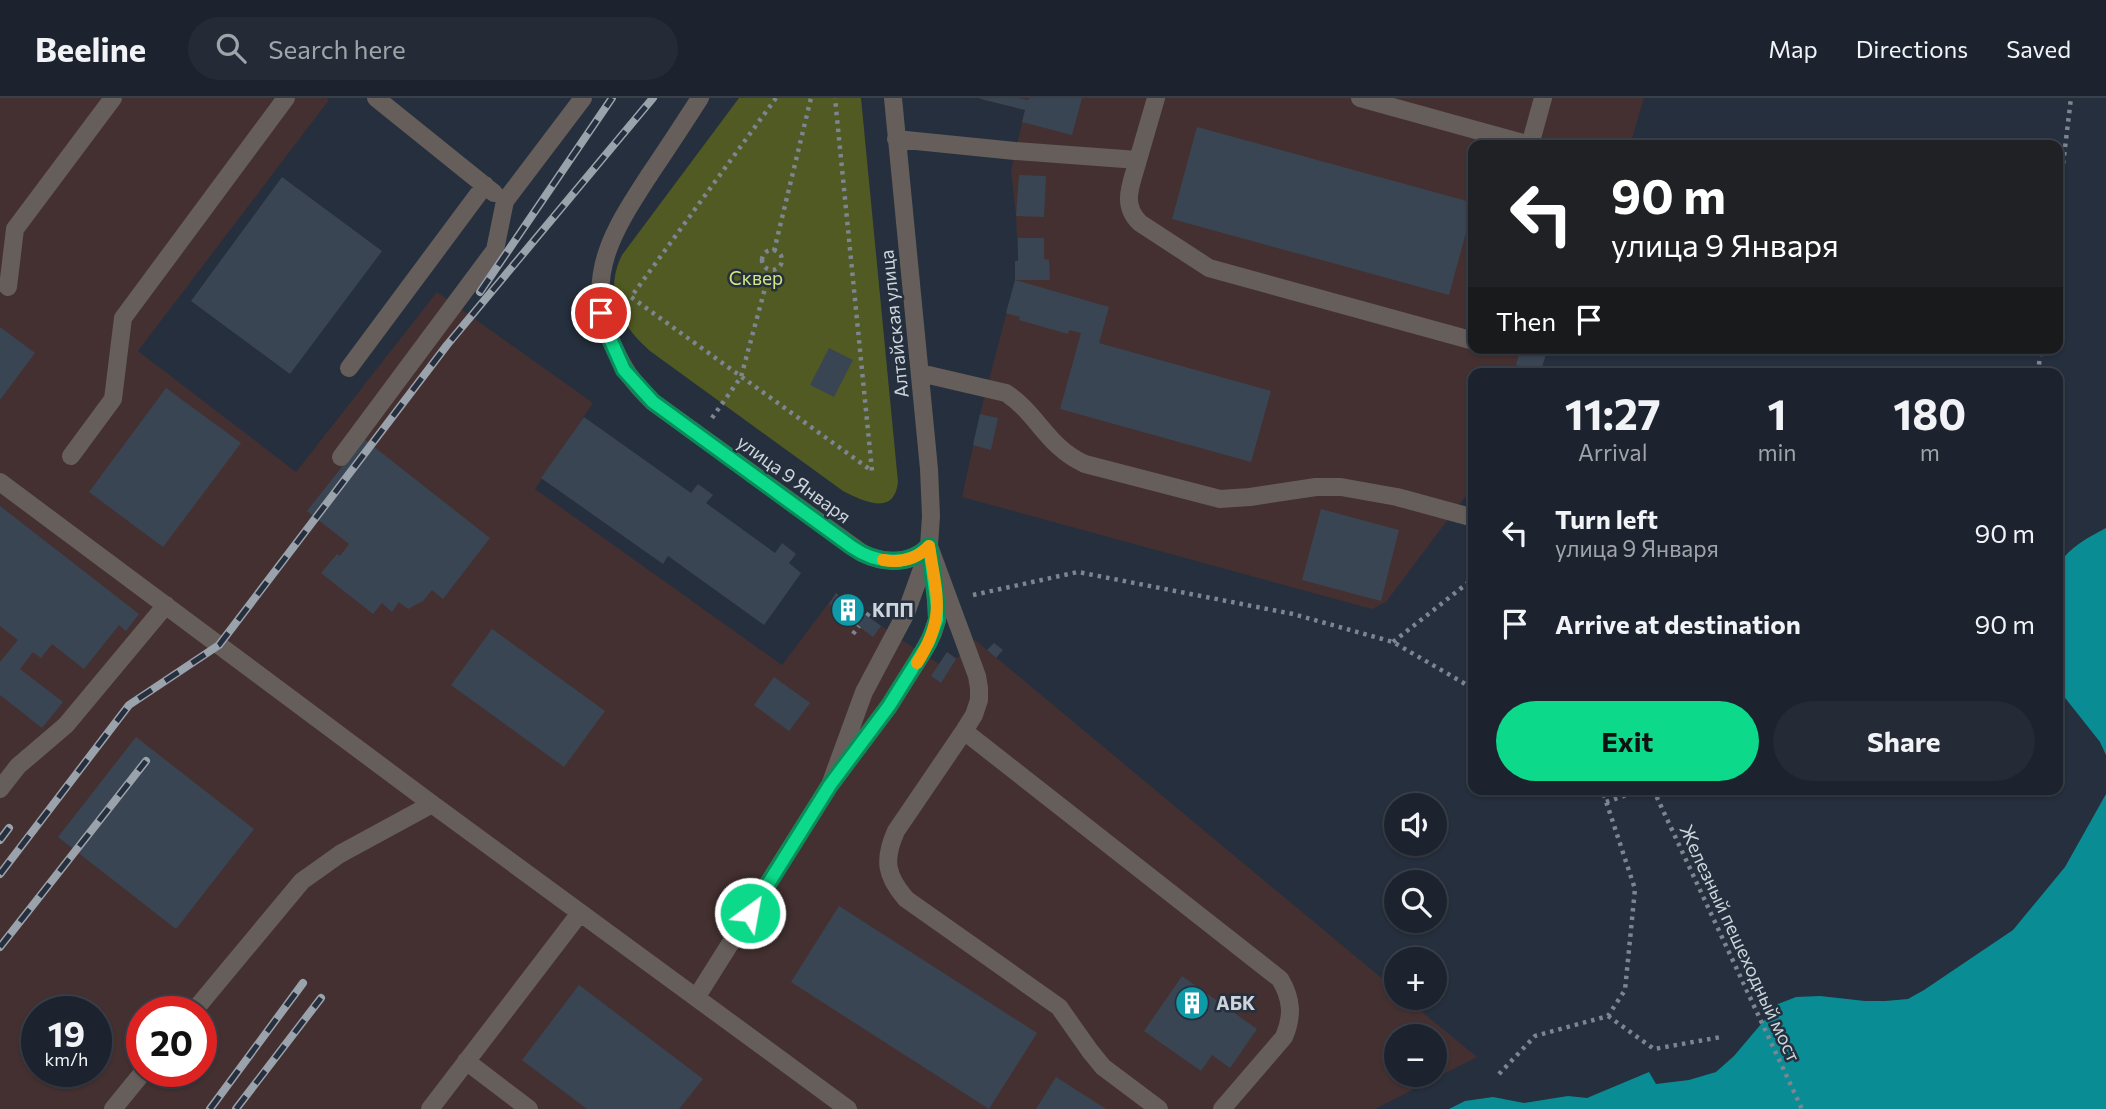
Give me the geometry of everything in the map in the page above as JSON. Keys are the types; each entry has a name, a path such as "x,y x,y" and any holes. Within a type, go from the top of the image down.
{"street":[{"path":"8,288 15,229 113,98"},
{"path":"71,456 113,399 122,318 286,98"},
{"path":"376,98 505,201"},
{"path":"341,457 495,250 505,201 583,98"},
{"name":"улица 9 Января","path":"700,98 620,220 606,257 599,298 601,313 624,370 653,402 862,553 880,560 901,560 917,556 929,546"},
{"name":"Алтайская улица","path":"892,98 920,373 930,495 929,546"},
{"path":"1156,98 1129,193 1128,204 1132,215 1140,223 1209,268 1468,339"},
{"path":"1360,98 1512,140"},
{"path":"1531,140 1543,98"},
{"path":"896,139 1015,152 1139,160"},
{"path":"349,368 485,185"},
{"path":"920,373 1006,394 1017,401 1060,450 1071,458 1192,493 1231,499 1316,487 1341,487 1397,496 1468,516"},
{"path":"0,482 695,999 828,1103 848,1109"},
{"path":"929,546 977,676 979,700 964,732 896,831 889,845 889,873 906,900 1059,1007 1103,1067 1159,1109"},
{"path":"695,999 830,785 889,706 923,652 933,632 937,607 929,546"},
{"path":"830,785 863,692 906,613 929,546"},
{"path":"0,789 18,766 66,725 166,606"},
{"path":"964,732 1280,979 1288,992 1290,1024 1284,1037 1222,1109"},
{"path":"206,996 302,880 340,853 432,804"},
{"path":"430,1109 580,913"},
{"path":"467,1061 529,1109"},
{"path":"113,1109 131,1087"}],"path":[{"path":"776,98 631,297 872,471 835,98"},
{"path":"774,251 811,98"},
{"path":"2063,164 2071,98"},
{"path":"768,251 774,251 782,257 781,264 777,269 770,270 763,264 762,258 768,251"},
{"path":"699,435 741,377 770,270"},
{"path":"948,600 1078,572 1293,614 1393,642 1468,686"},
{"path":"1393,642 1468,583"},
{"path":"867,616 874,607"},
{"path":"853,634 859,626"},
{"path":"1499,1074 1535,1036 1608,1016 1625,990 1635,889 1604,795"},
{"path":"1606,802 1626,795"},
{"name":"Железный пешеходный мост","path":"1656,795 1802,1109"},
{"path":"1608,1016 1654,1049 1721,1037"}],"shaded area":[{"path":"0,98 327,98 329,100 138,351 296,472 437,292 593,403 535,489 782,665 836,593 939,664 947,652 957,658 975,640 1384,980 1384,1010 1420,1010 1437,1024 1384,1024 1384,1087 1418,1087 1375,1109 0,1109"},
{"path":"1644,98 1631,140 1468,140 1468,354 1546,354 1542,368 1468,368 1468,493 1386,602 1372,609 962,497 980,414 1015,281 1015,261 1018,260 1011,170 1025,110 982,100"},
{"path":"1447,1032 1477,1057 1447,1072"}],"green space":[{"name":"Сквер","path":"739,98 861,98 898,482 895,493 885,503 869,502 843,491 650,351 631,331 618,308 614,283 622,255"}],"water":[{"path":"2106,528 2106,755 2100,742 2063,695 2063,559 2086,539"},
{"path":"2106,794 2106,1109 1449,1109 1465,1101 1493,1097 1524,1103 1568,1096 1587,1098 1649,1072 1656,1084 1689,1080 1716,1072 1734,1056 1778,1004 1796,997 1820,996 1865,1001 1908,999 2013,930 2065,867"}],"building":[{"path":"978,98 1082,98 1072,135 1022,122 1025,110"},
{"path":"1197,127 1468,201 1468,225 1449,295 1172,219"},
{"path":"1019,175 1046,176 1044,217 1016,216"},
{"path":"282,177 382,251 290,374 191,301"},
{"path":"1018,238 1044,238 1044,259 1049,260 1050,280 1015,280"},
{"path":"1015,280 1109,307 1099,343 1271,391 1251,462 1060,409 1081,333 1069,330 1068,334 1019,320 1020,317 1006,313"},
{"path":"0,327 35,353 0,400"},
{"path":"829,348 853,360 834,397 810,385"},
{"path":"1519,354 1546,354 1542,368 1516,365"},
{"path":"166,388 241,443 163,547 89,492"},
{"path":"980,414 998,418 991,450 973,445"},
{"path":"584,417 691,493 698,484 713,495 706,503 775,553 782,543 796,554 789,563 801,573 764,625 668,556 663,564 541,478"},
{"path":"364,439 490,538 443,599 432,590 423,601 408,609 399,602 392,612 382,603 373,614 321,573 349,544 307,511"},
{"path":"0,506 139,614 126,631 119,625 84,669 52,644 41,658 33,652 20,669 63,702 42,728 0,695 0,662 18,640 0,626"},
{"path":"1321,509 1399,530 1381,601 1302,580"},
{"name":"КПП","path":"836,593 881,626 873,637 829,604"},
{"path":"492,629 605,711 564,767 451,685"},
{"path":"994,643 1003,650 996,658 987,650"},
{"name":"КПП","path":"947,652 956,659 941,683 931,676"},
{"path":"774,677 810,703 789,731 754,705"},
{"path":"136,737 254,829 176,929 58,837"},
{"path":"839,906 1037,1033 989,1109 791,982"},
{"name":"АБК","path":"1182,976 1257,1029 1230,1068 1212,1055 1201,1071 1144,1031"},
{"path":"579,985 703,1079 679,1109 587,1109 522,1060"},
{"path":"1056,1077 1106,1109 1036,1109"}],"railway":[{"path":"480,292 612,98"},
{"path":"0,874 129,705 219,645 447,345 653,98"},
{"path":"0,947 146,761"},
{"path":"0,840 9,828"},
{"path":"210,1109 303,983"},
{"path":"236,1109 321,998"}],"slow traffic":[{"path":"883,560 909,559 923,553 929,546 936,588 937,620 917,663"}],"place":[{"name":"КПП","path":"848,610"},
{"name":"АБК","path":"1192,1003"}],"route":[{"path":"601,313 624,370 653,402 852,547 871,558 890,561 917,556 929,546 936,588 937,620 929,642 889,706 830,785 750,913"}]}
